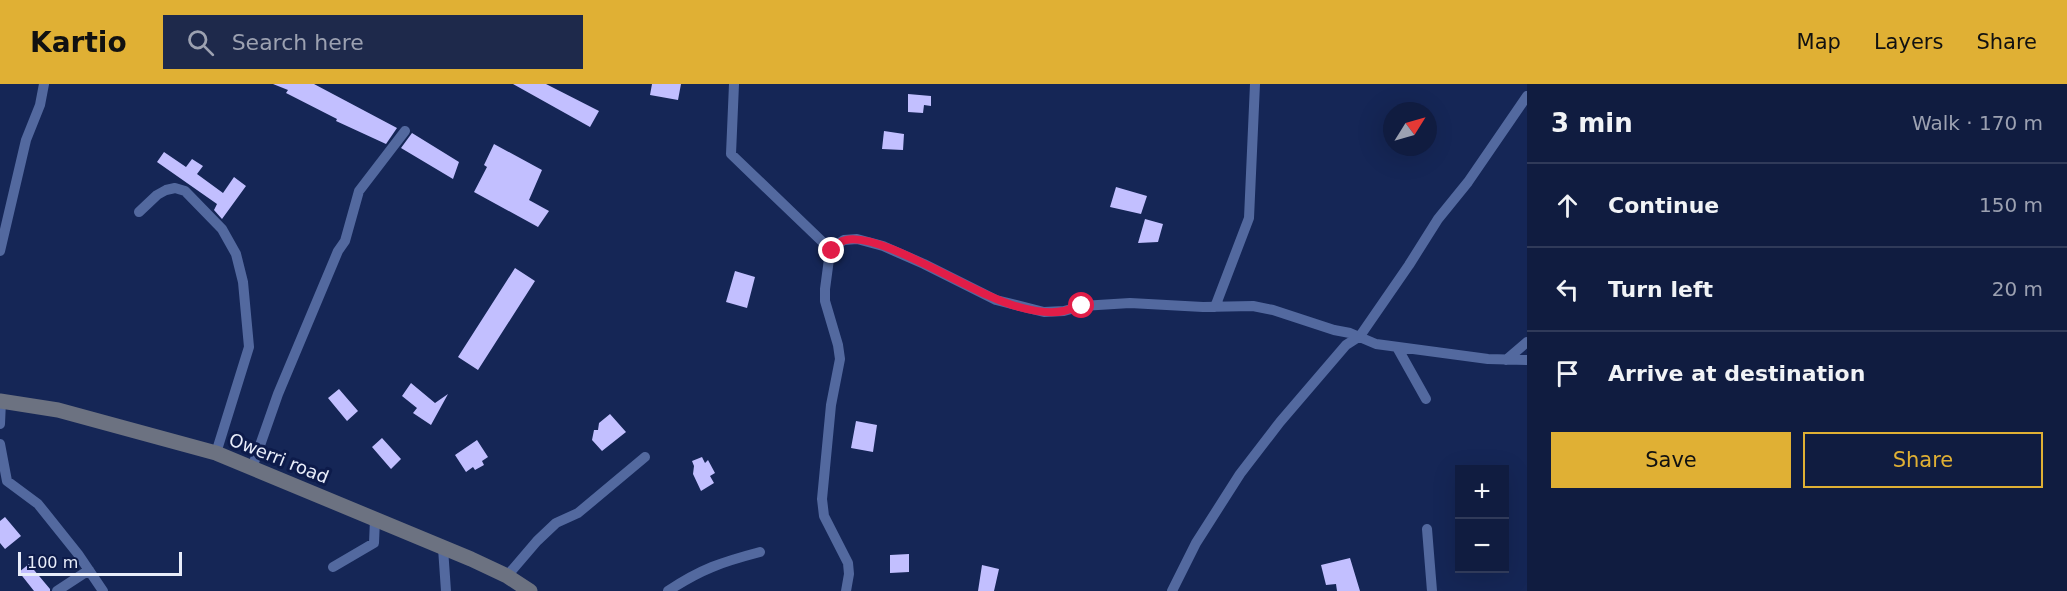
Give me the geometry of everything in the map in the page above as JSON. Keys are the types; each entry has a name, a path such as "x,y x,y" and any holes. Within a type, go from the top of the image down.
{"main road":[{"name":"Owerri road","path":"1,401 58,410 216,453 507,576 530,591"}],"street":[{"path":"0,251 26,140 40,105 44,84"},
{"path":"734,84 731,154 832,251"},
{"path":"1215,307 1249,218 1255,84"},
{"path":"1172,591 1196,543 1240,474 1409,265 1438,219 1468,182 1527,96"},
{"path":"252,468 278,394 338,251 345,241 359,190 405,131"},
{"path":"140,212 157,195 166,190 175,188 185,191 222,229 236,254 243,282 249,348 216,453"},
{"path":"846,591 848,563 824,516 822,499 831,405 840,359 825,301 826,271 832,251 844,240 857,239 883,246 996,300 1044,312 1064,311 1082,306 1130,303 1215,307 1253,306 1355,334 1376,344 1398,349 1527,360"},
{"path":"1506,360 1527,342"},
{"path":"1398,349 1425,399"},
{"path":"0,424 1,401"},
{"path":"0,444 7,481 38,504 103,591"},
{"path":"507,576 556,523 578,513 645,458"},
{"path":"333,567 374,543 375,519"},
{"path":"1427,529 1432,591"},
{"path":"443,548 446,591"},
{"path":"668,591 688,577 715,564 760,552"},
{"path":"57,591 89,570"}],"building":[{"path":"273,84 314,84 397,128 386,144 336,121 337,119 286,93 288,90"},
{"path":"513,84 546,84 599,111 590,127"},
{"path":"652,84 681,84 678,100 650,95"},
{"path":"908,94 931,96 931,106 924,105 923,113 908,112"},
{"path":"884,131 904,134 903,150 882,149"},
{"path":"412,133 459,162 453,179 401,148"},
{"path":"494,144 542,170 529,200 549,211 538,227 474,192 487,167 484,165"},
{"path":"164,152 186,167 192,159 203,166 197,174 223,193 234,177 246,186 222,219 214,210 217,204 157,162"},
{"path":"1116,187 1147,196 1141,214 1110,207"},
{"path":"1145,219 1163,224 1158,242 1138,243"},
{"path":"515,268 535,281 478,370 458,357"},
{"path":"735,271 755,277 747,308 726,302"},
{"path":"411,383 435,403 448,394 431,425 413,413 417,408 402,396"},
{"path":"339,389 358,411 347,421 328,398"},
{"path":"610,414 626,432 602,451 592,440 594,430 598,430 599,423"},
{"path":"856,421 877,425 873,452 851,448"},
{"path":"382,438 401,459 391,469 372,447"},
{"path":"477,440 488,457 482,461 484,465 475,470 473,467 466,472 455,455"},
{"path":"702,457 705,463 708,460 715,473 710,476 714,483 701,491 693,474 692,461"},
{"path":"5,517 21,536 5,549 0,543 0,521"},
{"path":"909,554 909,572 890,573 890,555"},
{"path":"1350,558 1360,591 1337,591 1336,584 1326,585 1321,565"},
{"path":"29,564 50,591 34,591 19,572"},
{"path":"982,565 999,569 994,591 978,591"}],"route":[{"path":"832,251 844,240 857,239 883,246 996,300 1019,307 1044,312 1064,311 1082,306"}]}
